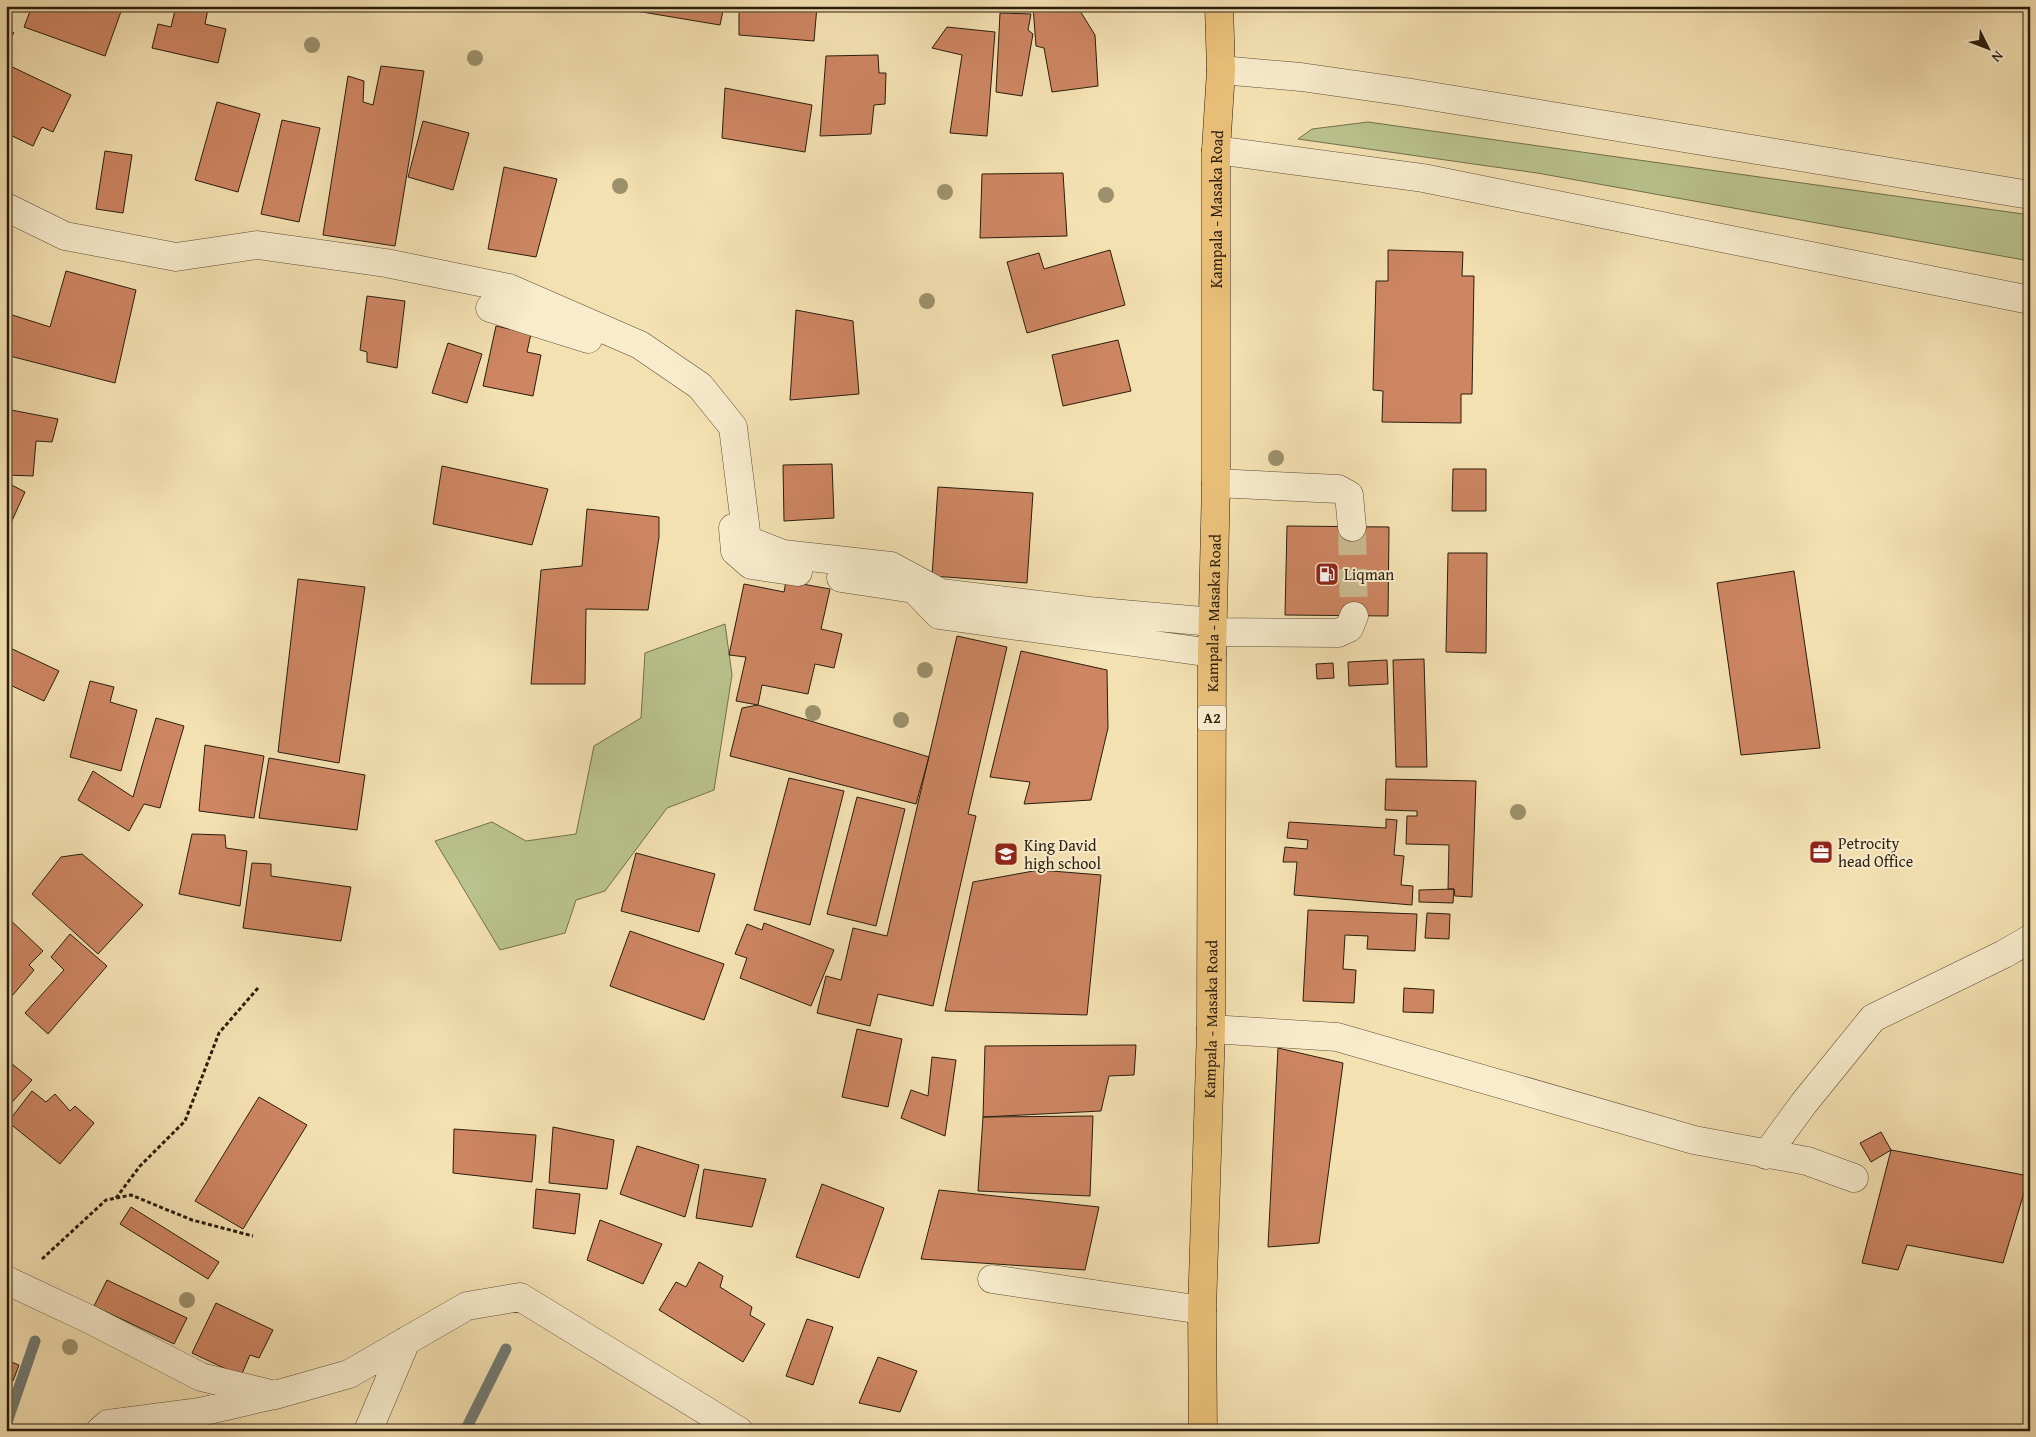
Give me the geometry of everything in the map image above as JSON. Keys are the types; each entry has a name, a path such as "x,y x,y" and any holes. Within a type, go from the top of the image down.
{"highway":[{"name":"Kampala - Masaka Road","path":"1203,1431 1202,1310 1211,1029 1213,636 1216,482 1216,150 1220,70 1219,6"}],"street":[{"path":"1220,70 1301,77 1406,92 2030,195"},
{"path":"1216,150 1423,178 2030,300"},
{"path":"6,208 65,236 176,257 257,245 386,263 509,288 640,345 700,386 734,427 747,540 783,554 891,566 940,593 1089,611 1213,636"},
{"path":"490,308 620,349 692,404 721,433 736,551 751,565 914,589 939,615 1213,636 1338,634 1349,628 1354,616"},
{"path":"1216,482 1338,489 1349,495 1352,527"},
{"path":"1766,1155 1804,1103 1873,1018 2004,954 2030,938"},
{"path":"1211,1029 1338,1037 1694,1140 1766,1155 1807,1161 1854,1178"},
{"path":"992,1279 1202,1310"},
{"path":"6,1280 90,1320 200,1377 275,1395"},
{"path":"100,1431 108,1424 200,1412 275,1395 349,1374 467,1306 520,1297 739,1431"},
{"path":"368,1431 406,1342"}],"path":[{"path":"116,1198 140,1166 185,1121 219,1032 258,988"},
{"path":"39,1262 106,1200 131,1195 192,1220 253,1236"}],"green space":[{"path":"1368,122 2030,215 2030,261 1537,173 1298,139 1312,129"},
{"path":"725,624 732,675 714,790 667,808 605,891 576,900 565,933 500,950 435,841 492,822 526,841 576,834 594,746 641,718 645,653"}],"building":[{"path":"32,6 123,6 105,56 24,27"},
{"path":"176,6 208,9 205,24 226,29 218,63 152,48 158,24 171,27"},
{"path":"637,6 724,6 720,25 636,11"},
{"path":"739,6 817,6 814,41 739,35"},
{"path":"1033,6 1077,6 1095,35 1098,86 1052,92 1044,48 1036,46"},
{"path":"1000,13 1031,14 1028,30 1033,34 1022,96 996,92"},
{"path":"947,27 995,32 987,136 950,133 962,55 932,48"},
{"path":"6,28 14,33 6,43"},
{"path":"878,55 879,73 886,73 885,104 874,105 871,134 820,136 826,56"},
{"path":"6,64 71,95 53,132 42,127 33,146 6,133"},
{"path":"381,66 424,71 395,246 323,235 348,76 364,81 363,102 373,105"},
{"path":"725,88 812,105 805,152 722,138"},
{"path":"217,102 260,114 238,192 195,180"},
{"path":"282,120 320,128 299,222 261,214"},
{"path":"423,121 469,133 453,190 408,177"},
{"path":"105,151 132,155 123,213 96,209"},
{"path":"504,167 557,179 536,257 488,249"},
{"path":"1063,173 1067,236 980,238 982,174"},
{"path":"1110,250 1125,305 1027,333 1007,262 1039,253 1044,269"},
{"path":"1388,250 1463,252 1462,276 1474,276 1472,394 1461,394 1461,423 1382,422 1383,391 1373,390 1376,281 1388,281"},
{"path":"66,271 136,290 115,383 6,355 6,313 50,327"},
{"path":"367,296 405,301 397,368 367,362 367,352 360,350"},
{"path":"796,310 853,321 859,394 790,400"},
{"path":"496,326 531,334 527,352 541,355 533,396 483,386"},
{"path":"1118,340 1131,391 1063,406 1052,355"},
{"path":"448,343 482,354 467,403 432,393"},
{"path":"11,410 58,419 52,442 36,441 33,476 6,475 6,429"},
{"path":"832,464 834,518 784,521 783,465"},
{"path":"442,466 548,489 532,545 433,524"},
{"path":"1453,469 1486,469 1486,511 1452,511"},
{"path":"6,482 25,492 6,534"},
{"path":"938,487 1033,493 1027,583 932,576"},
{"path":"587,509 659,517 659,537 648,610 586,609 585,684 531,684 541,570 582,566"},
{"path":"1287,526 1389,527 1388,616 1285,615"},
{"path":"1448,553 1487,553 1486,653 1446,652"},
{"path":"1794,571 1820,748 1741,755 1717,583"},
{"path":"298,579 365,587 339,763 278,752"},
{"path":"786,581 830,589 821,629 842,634 834,668 815,664 808,694 762,685 758,705 736,701 746,657 729,655 744,584 784,592"},
{"path":"957,636 1007,647 968,814 976,816 933,1006 878,994 870,1026 817,1013 826,976 841,980 853,928 887,936"},
{"path":"6,646 59,671 44,701 6,683"},
{"path":"1021,651 1107,670 1108,728 1091,800 1024,804 1030,782 990,777"},
{"path":"1424,659 1427,767 1396,767 1393,660"},
{"path":"1387,660 1388,684 1349,686 1348,662"},
{"path":"1333,663 1334,678 1317,679 1316,664"},
{"path":"90,681 114,687 110,702 137,710 121,771 70,757"},
{"path":"758,705 929,757 916,804 730,756 742,708"},
{"path":"156,718 184,726 160,808 144,804 129,831 78,800 93,771 133,797"},
{"path":"205,745 264,756 254,818 199,811"},
{"path":"269,758 365,775 357,830 259,818"},
{"path":"789,778 844,791 810,925 754,910"},
{"path":"1386,779 1476,781 1472,897 1455,896 1454,889 1448,889 1449,845 1406,844 1407,816 1417,816 1417,811 1385,810"},
{"path":"857,797 905,809 876,926 827,914"},
{"path":"1386,819 1397,820 1394,855 1404,856 1401,885 1413,886 1412,905 1294,895 1297,862 1283,862 1285,847 1307,849 1308,840 1287,838 1289,822 1386,828"},
{"path":"192,834 225,835 226,848 247,851 240,906 179,894"},
{"path":"636,853 715,874 699,932 621,911"},
{"path":"82,854 143,905 98,954 32,894 61,857"},
{"path":"252,863 271,864 271,876 351,887 341,941 243,928"},
{"path":"1039,870 1101,875 1087,1015 945,1011 973,882"},
{"path":"1454,889 1453,903 1419,902 1419,890"},
{"path":"1308,910 1417,914 1415,951 1367,949 1368,936 1345,935 1343,969 1356,970 1354,1003 1303,1001"},
{"path":"1427,913 1450,914 1449,939 1425,938"},
{"path":"6,916 43,951 29,965 34,970 12,996 6,991"},
{"path":"764,923 834,950 811,1006 740,978 747,958 735,954 747,924 762,930"},
{"path":"630,931 724,964 704,1020 610,986"},
{"path":"70,934 107,966 48,1034 25,1013 64,970 51,957"},
{"path":"1404,988 1434,990 1433,1013 1403,1012"},
{"path":"857,1029 902,1039 888,1107 842,1097"},
{"path":"1136,1045 1134,1075 1109,1076 1101,1111 983,1117 985,1046"},
{"path":"1278,1048 1343,1063 1319,1243 1268,1247"},
{"path":"932,1057 956,1060 945,1136 901,1118 911,1090 928,1096"},
{"path":"6,1061 32,1080 6,1109"},
{"path":"32,1091 46,1102 55,1094 70,1111 75,1106 94,1123 60,1164 8,1122"},
{"path":"259,1097 307,1125 243,1229 195,1201"},
{"path":"1093,1116 1090,1196 978,1191 983,1117"},
{"path":"553,1127 614,1140 607,1189 549,1183"},
{"path":"454,1129 536,1135 532,1182 453,1173"},
{"path":"1881,1132 1891,1150 1871,1162 1860,1143"},
{"path":"637,1146 699,1165 685,1217 620,1194"},
{"path":"1891,1150 2029,1176 2003,1263 1907,1245 1898,1270 1862,1263"},
{"path":"704,1169 766,1179 752,1227 696,1218"},
{"path":"822,1184 884,1208 859,1278 796,1257"},
{"path":"536,1189 580,1194 575,1234 533,1228"},
{"path":"939,1190 1099,1207 1085,1270 921,1259"},
{"path":"131,1207 219,1262 208,1279 120,1224"},
{"path":"600,1220 662,1244 643,1284 587,1260"},
{"path":"699,1262 723,1276 720,1287 752,1307 750,1315 765,1324 743,1362 659,1310 676,1282 686,1287"},
{"path":"107,1280 187,1318 174,1344 94,1306"},
{"path":"216,1303 273,1330 259,1358 250,1355 241,1376 192,1353"},
{"path":"807,1319 833,1327 813,1385 786,1376"},
{"path":"878,1357 917,1371 900,1412 859,1403"},
{"path":"6,1360 19,1365 13,1381 6,1378"}],"waterway":[{"path":"6,1425 35,1341"},
{"path":"465,1431 506,1349"}],"tunnel":[{"path":"1352,527 1354,616"}],"place":[{"name":"Liqman","path":"1327,574"},
{"name":"Petrocity head Office","path":"1821,852"},
{"name":"King David high school","path":"1006,854"}]}
